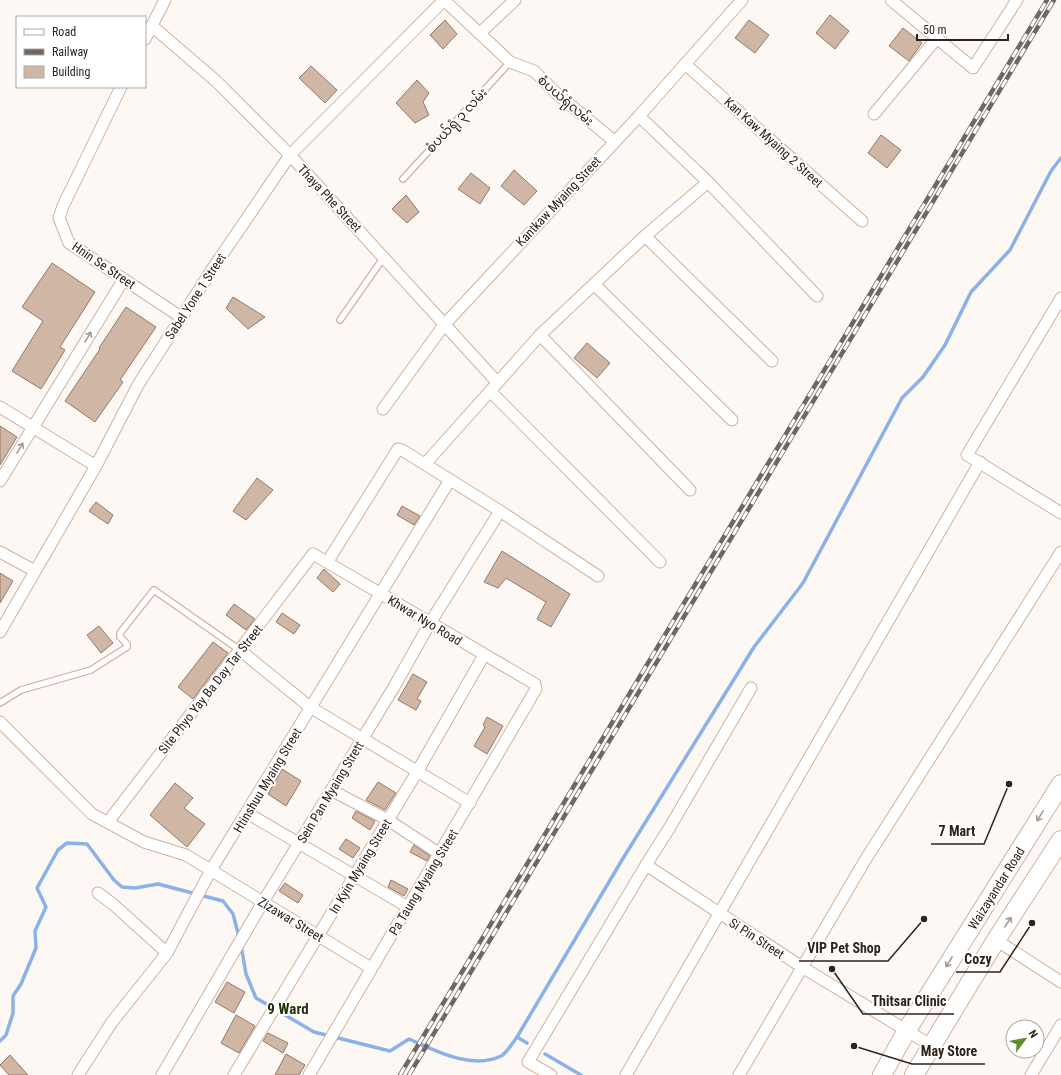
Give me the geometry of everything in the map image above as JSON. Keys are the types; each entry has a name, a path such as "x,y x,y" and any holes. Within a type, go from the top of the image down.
{"main road":[{"name":"Waizayandar Road","path":"882,1075 907,1030 1061,784"},
{"path":"914,1075 996,940 1061,840"}],"street":[{"path":"146,38 165,0"},
{"name":"စံပယ်ရုံလမ်း","path":"444,0 510,62 534,71 556,93 614,141"},
{"name":"Sabel Yone 1 Street","path":"1,629 96,466 138,385 181,317 290,155 444,0"},
{"path":"480,33 515,0"},
{"name":"Kantkaw Myaing Street","path":"383,409 444,325 614,141 639,116 742,0"},
{"path":"891,0 973,68 1017,0"},
{"name":"Thaya Phe Street","path":"152,26 216,81 290,155 497,382"},
{"path":"874,114 937,38"},
{"name":"Kan Kaw Myaing 2 Street","path":"685,64 862,221"},
{"name":"Hnin Se Street","path":"121,88 63,206 59,218 69,243 181,317"},
{"path":"639,116 708,182 817,296"},
{"path":"425,464 540,335 645,236 708,182"},
{"path":"645,236 772,361"},
{"path":"1,477 124,279"},
{"path":"594,284 732,420"},
{"path":"1061,298 968,455 1061,513"},
{"path":"540,335 690,490"},
{"path":"490,391 660,562"},
{"path":"0,407 34,426 96,466"},
{"path":"328,561 394,453 398,449 500,510 598,576"},
{"path":"626,1075 980,462"},
{"name":"Htinshuu Myaing Street","path":"78,1075 112,1022 167,953 211,870 450,480"},
{"name":"Sein Pan Myaing Strett","path":"162,1075 263,902 500,510"},
{"path":"0,552 35,571"},
{"path":"739,1075 864,862 1061,552"},
{"name":"Khwar Nyo Road","path":"311,555 316,554 430,624 531,680 535,684 536,689"},
{"name":"Site Phyo Yay Ba Day Tar Street","path":"108,822 240,651 311,555"},
{"path":"240,651 310,707 470,803"},
{"name":"In Kyin Myaing Street","path":"234,1075 418,772 484,655"},
{"path":"544,1074 528,1062 670,827 751,688"},
{"name":"Pa Taung Myaing Street","path":"309,1075 536,689"},
{"name":"Zizawar Street","path":"0,722 92,814 144,842 186,855 371,968"},
{"path":"331,790 388,820 440,854"},
{"path":"247,813 408,907"},
{"name":"Si Pin Street","path":"646,865 802,967 932,1046"},
{"path":"98,893 114,905 167,953"},
{"path":"996,940 1061,982"},
{"path":"1031,1075 1061,1025"}],"lane":[{"name":"စံပယ်ရုံ ၃ လမ်း","path":"402,179 510,62"},
{"path":"340,320 384,257"},
{"path":"0,703 21,690 90,670 127,647 128,644 120,637 120,633 154,590 240,651"}],"building":[{"path":"830,15 849,31 835,49 816,33"},
{"path":"445,20 457,34 443,49 430,35"},
{"path":"749,20 769,35 755,53 735,38"},
{"path":"903,28 922,43 909,61 889,46"},
{"path":"311,66 337,90 325,103 299,78"},
{"path":"417,80 429,93 423,102 429,115 415,123 396,103"},
{"path":"881,135 901,150 887,168 868,153"},
{"path":"514,170 537,191 524,205 501,186"},
{"path":"471,173 490,188 480,204 458,189"},
{"path":"406,195 419,212 407,223 392,209"},
{"path":"52,263 95,292 60,347 65,350 41,389 12,371 43,321 22,307"},
{"path":"233,297 265,317 248,329 226,308"},
{"path":"126,307 156,327 120,380 123,382 95,422 65,401"},
{"path":"587,343 610,363 597,378 574,358"},
{"path":"0,426 17,437 0,465"},
{"path":"257,478 273,490 246,520 233,511"},
{"path":"96,502 113,515 108,524 89,511"},
{"path":"402,506 420,516 414,525 397,515"},
{"path":"502,551 570,594 551,627 537,619 546,602 506,578 498,588 484,582"},
{"path":"324,569 340,584 333,592 317,578"},
{"path":"0,573 13,581 0,603"},
{"path":"234,604 255,619 246,630 226,615"},
{"path":"282,613 300,625 294,634 276,622"},
{"path":"99,626 113,643 101,653 87,635"},
{"path":"213,642 228,653 193,699 178,687"},
{"path":"413,674 427,682 417,699 421,701 416,710 398,700"},
{"path":"487,717 503,726 487,754 474,746 485,727 483,725"},
{"path":"282,769 301,781 286,806 268,794"},
{"path":"378,782 396,793 385,810 366,800"},
{"path":"175,783 193,798 184,808 205,824 187,847 150,815"},
{"path":"356,811 375,821 370,830 352,818"},
{"path":"346,839 360,848 353,858 339,849"},
{"path":"414,845 430,856 427,861 410,852"},
{"path":"391,880 408,889 404,896 388,887"},
{"path":"285,883 303,895 298,903 279,891"},
{"path":"227,982 245,992 234,1013 215,1002"},
{"path":"236,1015 255,1026 239,1053 221,1043"},
{"path":"268,1033 288,1043 283,1053 263,1041"},
{"path":"286,1054 305,1065 299,1075 275,1075"},
{"path":"10,1055 28,1075 9,1075 0,1065"}],"waterway":[{"path":"241,945 246,974 256,998 314,1032 390,1051 409,1039 431,1049 466,1060 490,1060 501,1056 517,1037 622,860 754,647 803,583 902,398 923,377 945,345 971,292 1010,250 1051,171 1061,158"},
{"path":"0,1041 6,1035 13,1013 13,996 21,984 36,948 35,931 46,907 37,888 58,850 67,843 87,844 114,880 122,887 135,888 158,884 223,901 233,914 239,937"},
{"path":"517,1037 527,1043"},
{"path":"545,1054 581,1075"}],"railway":[{"path":"400,1075 1047,0"},
{"path":"409,1075 1054,0"}],"place":[{"name":"7 Mart","path":"1009,784"},
{"name":"VIP Pet Shop","path":"924,919"},
{"name":"Cozy","path":"1032,923"},
{"name":"Thitsar Clinic","path":"832,969"},
{"name":"May Store","path":"854,1046"}],"district":[{"name":"9 Ward","path":"288,1009"}]}
